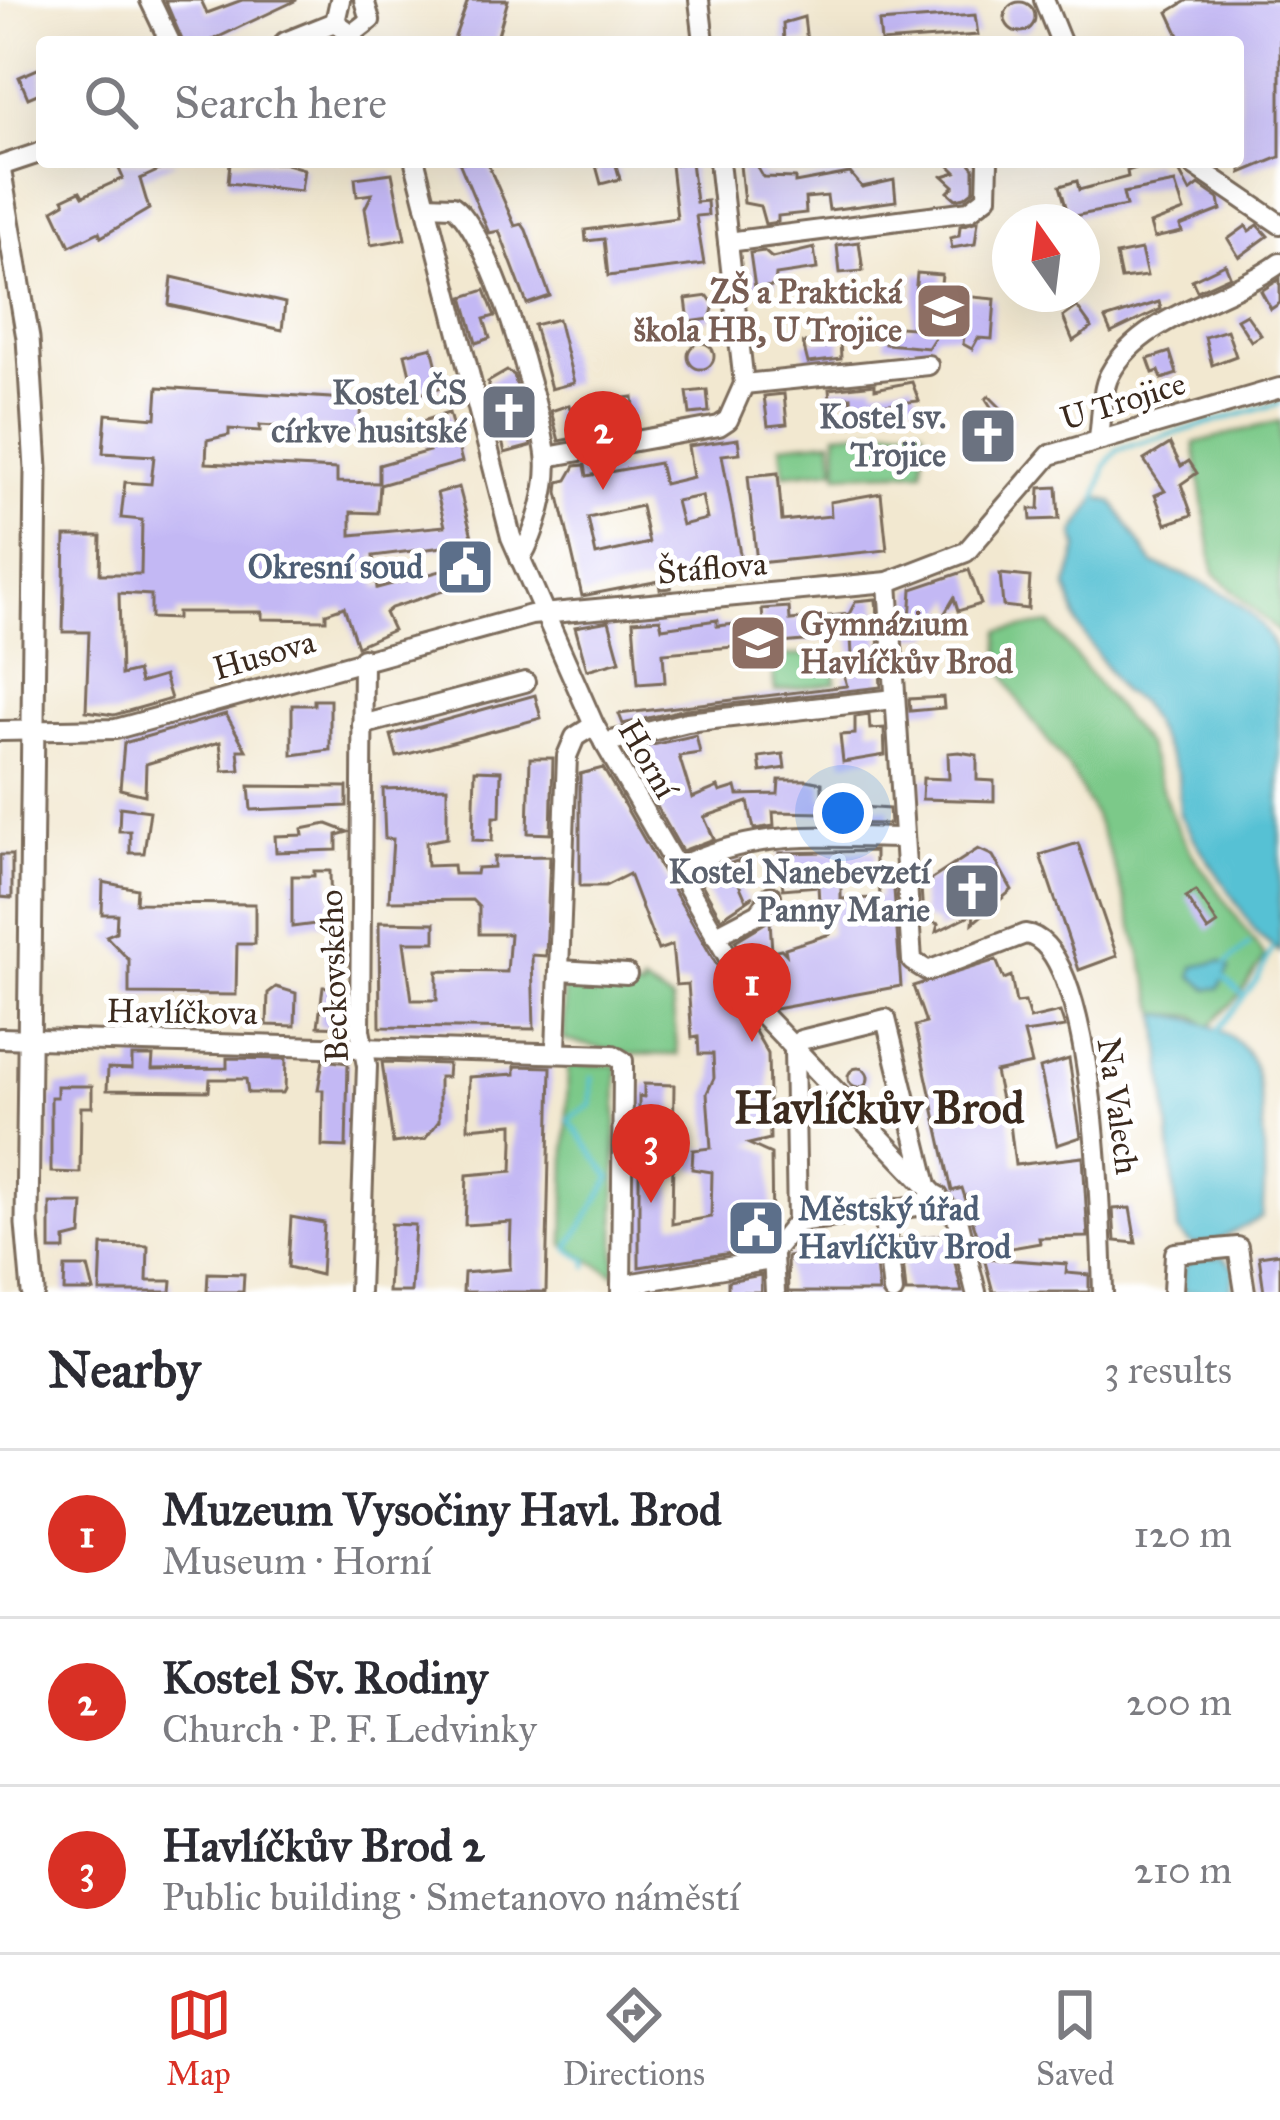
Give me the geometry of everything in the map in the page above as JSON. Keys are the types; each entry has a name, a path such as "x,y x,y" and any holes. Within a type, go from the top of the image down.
{"main road":[{"path":"0,169 20,280 33,393 27,1224 33,1292"}],"street":[{"path":"150,0 167,36"},
{"path":"334,22 340,0"},
{"path":"699,0 703,36"},
{"path":"1044,0 1059,36"},
{"path":"334,22 347,33 369,36 367,1"},
{"path":"300,36 334,22"},
{"path":"0,169 36,154"},
{"name":"Horní","path":"417,168 520,560 593,725 760,1012 932,1190"},
{"path":"547,458 719,426 728,420 744,384 720,168"},
{"path":"728,242 969,211 987,197 988,168"},
{"path":"1199,168 1280,224"},
{"path":"426,205 453,206 483,245 547,458 533,538 520,560"},
{"path":"1099,438 1108,377 1149,331 1248,286 1280,263"},
{"path":"744,384 928,365"},
{"name":"U Trojice","path":"888,582 966,553 1045,460 1099,438 1280,388"},
{"path":"676,868 724,845 758,839 902,838 888,582"},
{"name":"Štáflova","path":"542,613 888,582"},
{"name":"Husova","path":"0,731 116,729 363,658 542,613"},
{"name":"Beckovského","path":"359,1292 365,1185 363,658"},
{"path":"362,725 525,682"},
{"path":"604,743 687,722 894,699"},
{"path":"556,1050 567,756 574,736 593,725"},
{"name":"Na Valech","path":"902,838 912,961 928,971 1015,937 1039,938 1062,972 1095,1111 1103,1292"},
{"path":"715,936 759,914 771,896"},
{"path":"560,970 627,974"},
{"path":"775,1292 773,1256 797,1222 794,1048 808,1036 886,1019 932,1190 963,1227 976,1292"},
{"name":"Havlíčkova","path":"0,1039 613,1055 622,1061 623,1084 621,1288"},
{"path":"797,1222 917,1206 932,1190"},
{"path":"884,1212 893,1292"},
{"path":"1173,1292 1175,1253 1238,1247 1245,1292"},
{"path":"621,1288 773,1256"}],"green space":[{"path":"1280,421 1280,634 1214,573 1194,443"},
{"path":"919,426 924,430 923,471 838,474 837,433"},
{"path":"832,440 835,469 784,474 781,445"},
{"path":"1050,624 1147,746 1172,817 1192,854 1265,957 1239,996 1209,1027 1195,1016 1158,1014 1113,862 1089,804 1024,709 1005,672 1000,631"},
{"path":"833,651 836,683 775,691 771,658"},
{"path":"643,984 672,1001 678,1055 627,1054 564,1040 564,985 642,990"},
{"path":"568,1065 617,1065 615,1275 564,1245"}],"water":[{"path":"1097,497 1113,502 1153,564 1207,585 1239,604 1276,650 1280,952 1258,935 1198,845 1180,815 1178,773 1140,702 1122,692 1078,625 1067,587 1078,548 1074,533"},
{"path":"1221,961 1230,968 1219,988 1208,989 1192,976 1194,967"},
{"path":"1158,1014 1199,1021 1225,1033 1246,1052 1257,1077 1264,1139 1262,1217 1212,1243 1192,1245 1178,1231"},
{"path":"1223,1257 1235,1269 1230,1292 1183,1292 1183,1269 1192,1260"}],"building":[{"path":"165,0 201,0 207,13 242,0 297,0 221,36 180,36"},
{"path":"468,0 508,0 498,36 455,36"},
{"path":"1188,0 1280,0 1280,157 1241,173 1244,36 1179,36 1168,12"},
{"path":"1020,2 1035,17 1020,32 1005,17"},
{"path":"975,15 978,35 880,36 879,22"},
{"path":"804,17 806,36 784,36 783,23"},
{"path":"36,70 36,95 28,98 19,77"},
{"path":"119,168 164,168 140,179 149,209 101,237 99,232 70,246 53,210 80,191 83,196 123,178"},
{"path":"229,168 304,169 301,191 228,183"},
{"path":"462,168 490,168 515,226 522,224 526,230 550,296 527,304 499,231 489,233"},
{"path":"597,168 617,168 620,179 601,184"},
{"path":"671,168 692,168 696,202 707,201 708,215 696,216 704,264 608,276 604,239 586,241 585,230 677,218"},
{"path":"740,168 758,168 763,177 795,178 795,183 850,173 862,187 894,180 896,201 829,210 827,196 805,198 806,213 778,216 778,222 765,224 760,206 744,203"},
{"path":"952,168 974,168 974,190 956,199 948,192 954,186 943,176 956,172"},
{"path":"1136,168 1178,169 1190,192 1199,185 1219,199 1221,210 1180,226 1182,232 1154,238 1150,224 1184,211 1175,183 1123,193 1126,206 1100,211 1100,204 1065,204 1060,186 1077,181 1079,190 1128,177 1127,171"},
{"path":"392,173 405,239 371,245 365,208 372,194 357,196 355,178"},
{"path":"978,221 975,244 952,248 950,238 959,236 960,226"},
{"path":"1258,225 1268,236 1239,257 1228,239 1246,226 1249,231"},
{"path":"859,242 863,271 840,273 837,245"},
{"path":"814,248 817,269 776,275 775,286 755,288 750,253 764,251 772,258"},
{"path":"1141,250 1147,276 1121,279 1116,255"},
{"path":"1225,264 1230,276 1197,291 1192,280"},
{"path":"917,273 942,275 940,294 992,299 992,339 978,338 972,349 963,344 964,336 937,334 928,348 885,344 886,326 912,328"},
{"path":"172,277 285,303 282,330 169,305"},
{"path":"1280,279 1280,303 1271,309 1261,291"},
{"path":"485,290 495,316 484,319 490,338 476,343 463,297"},
{"path":"708,296 714,305 710,319 689,322 686,299"},
{"path":"1159,302 1161,309 1111,333 1105,319"},
{"path":"1081,312 1092,328 1073,341 1063,317"},
{"path":"1246,314 1261,335 1251,341 1237,319"},
{"path":"558,319 574,383 551,389 534,325"},
{"path":"1227,330 1236,356 1212,365 1205,337"},
{"path":"840,339 841,359 808,363 803,343"},
{"path":"701,343 714,356 701,369 688,356"},
{"path":"432,347 442,387 415,395 405,354"},
{"path":"1170,352 1177,374 1162,379 1159,371 1153,373 1148,359"},
{"name":"Kostel ČS církve husitské","path":"507,371 514,375 531,446 505,453 488,382"},
{"path":"912,382 919,401 877,405 877,411 852,413 851,397 830,399 829,389 875,384 875,389"},
{"path":"158,387 361,400 359,431 260,425 260,431 229,429 229,435 207,440 206,463 337,469 337,482 379,483 379,465 429,451 419,422 449,413 462,462 380,485 378,513 351,512 351,535 445,526 437,493 459,487 483,578 391,608 385,613 393,630 357,646 344,607 326,613 326,620 262,619 262,612 177,612 177,619 151,618 151,595 119,593 121,675 137,671 140,683 164,676 171,699 114,715 86,711 89,632 63,632 65,536 101,536 100,574 141,574 142,520 121,518 125,482 151,484 154,456 103,453 106,414 156,418","holes":["451,546 456,567 377,588 373,556"]},
{"path":"707,390 709,412 690,414 687,392"},
{"path":"784,394 787,424 768,426 764,396"},
{"path":"989,396 1013,420 1005,429 986,399"},
{"path":"633,397 635,417 604,420 603,405"},
{"path":"569,405 579,437 559,441 551,411"},
{"path":"993,419 997,437 985,449 968,431 970,423"},
{"path":"738,439 740,453 722,455 742,565 671,576 671,588 660,589 659,581 582,596 559,482 567,480 575,466 585,465 587,476 659,463 664,484 693,477 688,446","holes":["702,496 707,519 682,525 676,501","641,506 649,543 596,555 588,518"]},
{"path":"1170,444 1181,466 1189,461 1197,473 1181,484 1192,515 1166,524 1155,495 1165,491 1144,460"},
{"path":"778,473 782,521 831,516 830,502 881,493 887,550 757,563 748,476"},
{"path":"1057,487 1059,519 1031,520 1030,509 1039,509 1040,488"},
{"path":"969,570 981,604 958,611 954,598 931,636 909,637 912,589"},
{"path":"1000,574 1030,577 1028,609 1003,606"},
{"path":"876,599 881,687 686,709 623,724 619,714 847,686 844,676 853,675 851,637 663,653 665,682 638,684 633,621 660,619 662,628 717,620 717,626 763,621 762,609 789,607 790,620 849,614 856,601"},
{"path":"609,621 620,661 587,670 575,627"},
{"path":"535,695 541,718 397,757 391,735"},
{"path":"943,697 944,708 910,711 909,699"},
{"path":"314,700 330,700 330,750 292,755 292,705 314,705"},
{"path":"226,714 246,750 238,750 240,770 223,771 220,742 146,764 145,795 120,789 124,743"},
{"path":"869,715 870,729 884,728 885,755 843,762 840,735 855,734 855,717"},
{"path":"696,735 700,753 679,756 692,798 718,787 720,792 736,787 738,795 778,794 779,780 807,780 822,783 822,799 832,799 832,805 889,809 890,824 826,823 826,813 773,812 774,826 754,829 748,802 704,817 714,839 682,851 647,789 635,749"},
{"path":"948,753 977,755 977,780 994,781 994,801 922,799 923,778 949,779"},
{"path":"783,754 785,768 761,772 759,757"},
{"path":"530,758 553,758 551,834 528,833"},
{"path":"603,768 768,1054 770,1139 749,1144 771,1154 772,1232 758,1249 639,1267 639,1096 644,1097 644,1084 674,1085 672,1224 711,1217 712,1172 692,1169 693,1150 711,1148 707,1093 714,1078 713,1054 699,1054 698,1037 692,1038 688,984 676,985 672,945 658,950 629,874 605,886 580,886 580,774"},
{"path":"475,770 501,771 500,817 493,817 492,841 473,840"},
{"path":"249,786 347,787 347,806 251,810"},
{"path":"447,787 447,838 426,842 427,866 453,865 454,874 476,874 477,868 494,867 494,857 550,856 546,956 532,955 534,1029 380,1027 379,922 435,923 435,942 404,942 412,1000 437,1000 437,971 507,972 510,934 479,934 479,907 472,900 389,901 393,839 385,839 383,789"},
{"path":"120,807 150,811 144,853 130,853 130,831 119,831"},
{"path":"327,824 348,832 337,835 337,850 276,852 275,836 303,835 302,829"},
{"path":"1078,843 1117,956 1079,970 1040,855"},
{"name":"Kostel Nanebevzetí Panny Marie","path":"978,849 993,856 1012,890 973,923 974,913 936,932 938,924 923,918 921,886"},
{"path":"875,851 875,875 841,873 841,899 880,898 879,877 893,876 901,986 775,1009 735,941 770,920 772,951 781,949 786,954 785,948 830,934 832,905 819,902 818,886 783,889 779,853"},
{"path":"0,855 12,855 12,898 0,897"},
{"path":"750,857 732,868 746,900 754,896 721,918 696,874"},
{"path":"314,871 330,871 331,922 292,927 292,876 314,876"},
{"path":"103,882 137,889 136,903 255,904 255,944 237,944 236,995 129,994 129,960 106,936 116,932 117,914 102,914"},
{"path":"1196,891 1218,924 1208,931 1186,897"},
{"path":"996,960 1004,979 1011,976 1016,1003 1025,1002 1030,1019 1060,1012 1065,1027 1024,1033 1032,1064 995,1072 1001,1099 1007,1099 1015,1165 1083,1157 1088,1237 1039,1238 1040,1243 983,1253 962,1188 952,1191 915,1026 926,1023 913,986"},
{"path":"347,986 345,1027 318,1026 323,987"},
{"path":"276,987 296,993 295,1026 267,1025 268,993"},
{"path":"132,1056 153,1056 152,1069 227,1068 227,1058 286,1059 285,1089 283,1093 248,1093 246,1079 210,1079 209,1091 107,1090 108,1068 132,1069"},
{"path":"1069,1059 1081,1137 1057,1145 1040,1068"},
{"path":"323,1060 348,1063 346,1147 322,1146 323,1090 318,1090"},
{"path":"382,1062 448,1064 447,1077 439,1077 439,1121 425,1139 393,1143"},
{"path":"515,1066 551,1067 546,1292 463,1292 464,1273 510,1269 511,1222 465,1225 467,1175 512,1171 513,1142 513,1124 468,1128 469,1077 515,1074"},
{"path":"858,1068 868,1078 858,1088 848,1078"},
{"path":"57,1086 92,1086 92,1107 81,1107 80,1173 51,1172 51,1097 57,1097"},
{"path":"50,1203 83,1203 81,1235 65,1239 65,1250 50,1250"},
{"path":"1130,1208 1136,1243 1115,1241 1113,1209"},
{"path":"291,1217 324,1223 321,1275 288,1267"},
{"path":"391,1224 415,1225 411,1292 388,1292"},
{"path":"948,1234 962,1292 906,1292 901,1240"},
{"path":"102,1245 148,1246 147,1281 172,1281 171,1292 100,1292"},
{"path":"874,1247 879,1292 788,1292 787,1257"},
{"path":"1280,1253 1280,1292 1264,1292 1259,1256"},
{"path":"984,1258 1067,1264 1066,1273 1089,1275 1089,1292 993,1292"},
{"path":"65,1267 88,1267 94,1291 64,1291"},
{"path":"208,1273 244,1274 243,1292 207,1292"},
{"path":"761,1275 761,1292 728,1292 728,1281"}],"waterway":[{"path":"1097,498 1105,467 1117,450 1280,403"},
{"path":"1226,964 1249,944"},
{"path":"1214,1036 1258,979 1273,948"},
{"path":"1222,975 1243,995"},
{"path":"587,1267 587,1260 568,1249 611,1178 568,1119 591,1105 592,1077"}],"place":[{"name":"ZŠ a Praktická škola HB, U Trojice","path":"944,311"},
{"name":"Kostel ČS církve husitské","path":"509,412"},
{"name":"Kostel sv. Trojice","path":"988,436"},
{"name":"Kostel Sv. Rodiny","path":"603,490"},
{"name":"Okresní soud","path":"465,567"},
{"name":"Gymnázium Havlíčkův Brod","path":"758,643"},
{"name":"Kostel Nanebevzetí Panny Marie","path":"972,891"},
{"name":"Muzeum Vysočiny Havl. Brod","path":"752,1042"},
{"name":"Havlíčkův Brod 2","path":"651,1203"},
{"name":"Městský úřad Havlíčkův Brod","path":"756,1228"}],"district":[{"name":"Havlíčkův Brod","path":"879,1107"}]}
